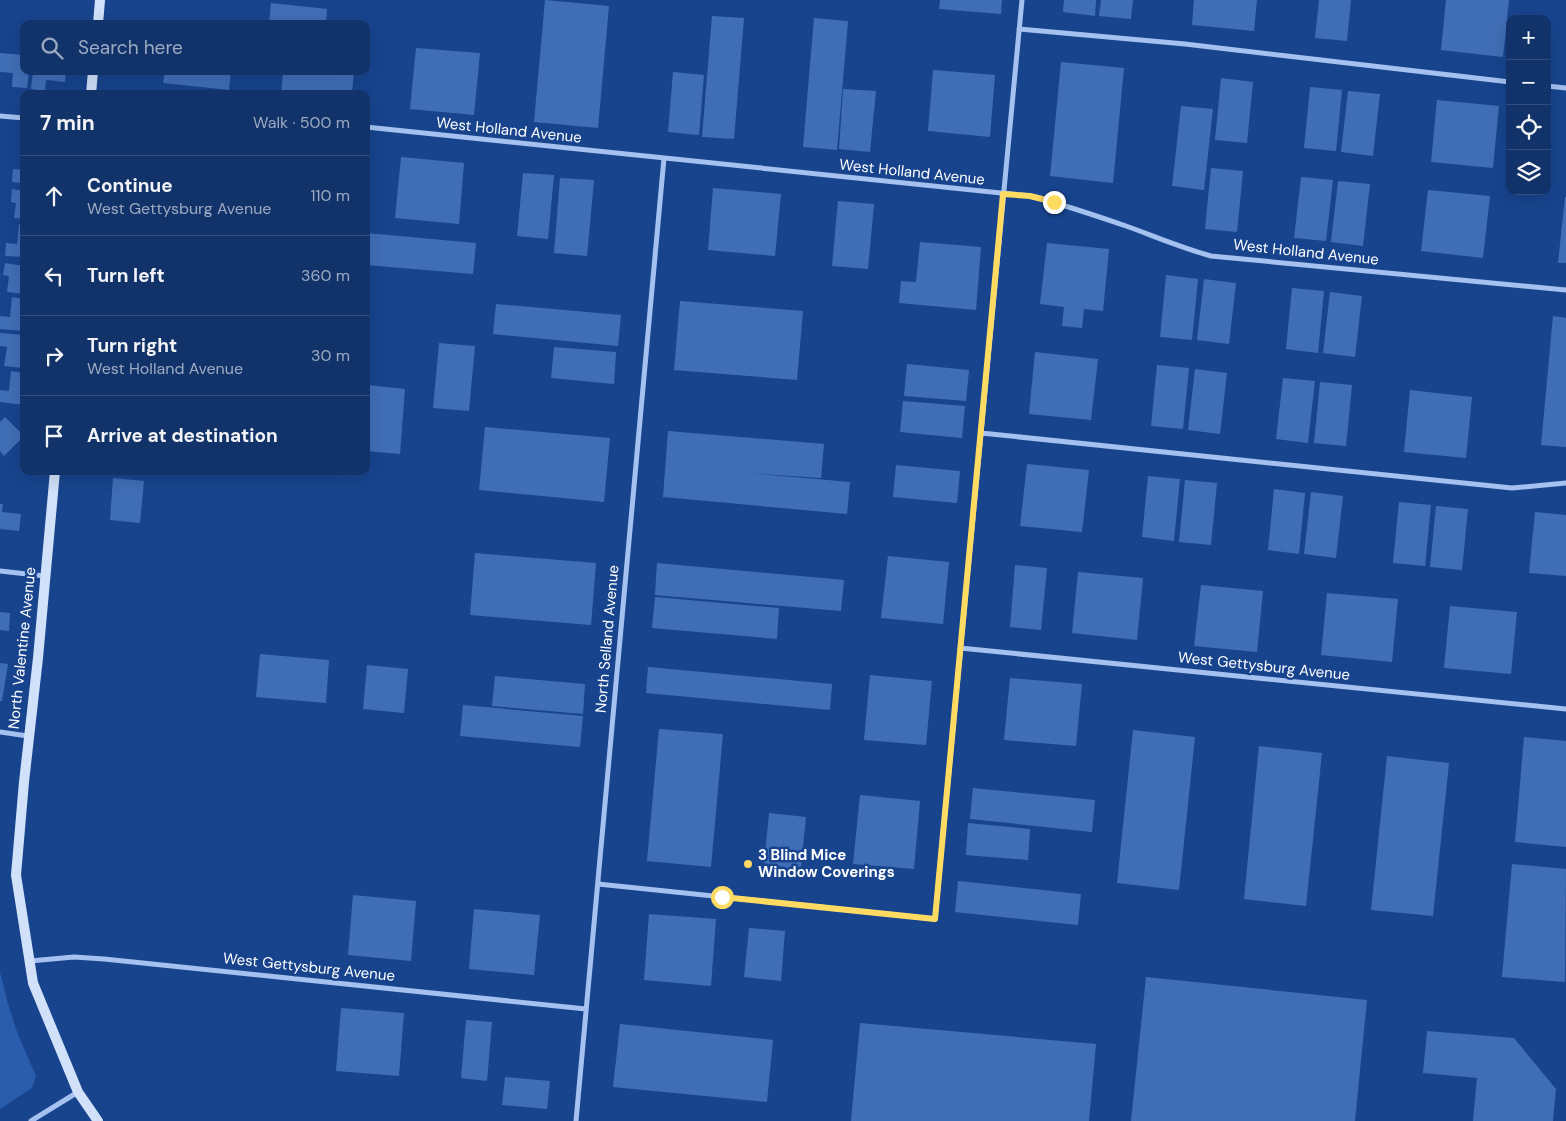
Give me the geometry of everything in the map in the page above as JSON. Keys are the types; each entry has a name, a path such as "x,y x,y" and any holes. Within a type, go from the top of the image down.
{"street":[{"path":"98,20 100,0"},
{"path":"598,884 935,919 1022,0"},
{"path":"1019,29 1185,44 1506,82"},
{"path":"91,90 93,75"},
{"path":"1551,86 1566,88"},
{"path":"0,116 20,118"},
{"name":"West Holland Avenue","path":"370,128 1030,196 1126,226 1210,256 1566,290"},
{"name":"North Selland Avenue","path":"576,1121 664,158"},
{"path":"981,433 1512,488 1566,483"},
{"name":"North Valentine Avenue","path":"55,475 16,874 33,983 78,1092 98,1121"},
{"path":"0,571 45,576"},
{"name":"West Gettysburg Avenue","path":"960,648 1566,708"},
{"path":"0,732 28,736"},
{"name":"West Gettysburg Avenue","path":"30,961 74,957 104,959 586,1009"},
{"path":"31,1121 78,1092"}],"shaded area":[{"path":"0,972 17,1032 36,1076 32,1088 0,1109"}],"building":[{"path":"545,0 609,6 598,128 534,122"},
{"path":"940,0 1002,0 1001,14 939,9"},
{"path":"1064,0 1096,0 1095,16 1063,12"},
{"path":"1101,0 1133,0 1131,19 1099,16"},
{"path":"1194,0 1257,0 1254,31 1192,25"},
{"path":"1319,0 1351,0 1347,41 1315,38"},
{"path":"1446,0 1509,0 1503,57 1441,50"},
{"path":"271,3 327,9 326,20 269,20"},
{"path":"712,16 744,18 734,139 702,137"},
{"path":"814,18 848,21 837,150 803,147"},
{"path":"416,48 480,53 474,115 410,109"},
{"path":"0,53 20,55 20,75 29,75 27,88 12,87 13,73 0,72"},
{"path":"1061,62 1124,68 1113,183 1050,176"},
{"path":"933,70 995,75 990,137 928,131"},
{"path":"673,72 704,75 699,135 668,132"},
{"path":"33,75 66,75 65,82 46,80 45,90 31,89"},
{"path":"164,75 231,75 229,90 163,83"},
{"path":"283,75 354,75 352,90 281,90"},
{"path":"1221,78 1253,82 1247,143 1215,140"},
{"path":"1310,87 1342,90 1336,151 1304,148"},
{"path":"843,89 876,91 870,152 839,149"},
{"path":"1348,91 1380,94 1373,156 1341,152"},
{"path":"1437,100 1499,106 1493,168 1431,162"},
{"path":"1181,106 1213,109 1204,190 1172,186"},
{"path":"401,157 464,163 459,224 395,218"},
{"path":"1211,168 1243,171 1237,232 1205,229"},
{"path":"13,169 20,170 20,183 12,182"},
{"path":"523,173 554,175 548,239 517,236"},
{"path":"1301,177 1333,180 1326,241 1294,238"},
{"path":"560,178 594,180 587,256 554,253"},
{"path":"1338,181 1370,184 1363,246 1331,242"},
{"path":"713,188 781,194 775,256 708,250"},
{"path":"12,189 20,190 20,219 14,218 16,203 11,202"},
{"path":"1428,190 1490,196 1483,258 1421,251"},
{"path":"1565,197 1566,263 1558,263"},
{"path":"838,201 874,204 868,269 832,266"},
{"path":"20,224 20,257 5,256 6,243 17,244"},
{"path":"370,233 476,243 473,274 370,265"},
{"path":"920,242 981,247 976,310 899,303 901,281 916,282"},
{"path":"1047,243 1109,249 1103,311 1084,309 1082,328 1062,326 1064,307 1040,304"},
{"path":"5,263 20,265 20,294 7,292 9,276 3,275"},
{"path":"1166,275 1198,279 1192,340 1160,337"},
{"path":"1204,279 1236,283 1229,344 1197,340"},
{"path":"1292,288 1324,291 1318,353 1286,349"},
{"path":"1330,292 1362,296 1355,357 1323,353"},
{"path":"12,297 20,298 20,331 0,329 0,316 10,317"},
{"path":"680,301 803,311 797,380 674,370"},
{"path":"496,304 621,315 618,346 493,334"},
{"path":"1553,316 1566,318 1566,447 1541,445"},
{"path":"0,333 20,335 20,368 4,366 7,347 0,346"},
{"path":"439,343 475,346 469,411 433,408"},
{"path":"554,347 616,352 614,384 551,378"},
{"path":"1035,352 1098,359 1091,420 1029,414"},
{"path":"907,364 969,370 966,401 904,396"},
{"path":"1157,365 1189,368 1183,429 1151,426"},
{"path":"1195,369 1227,373 1220,434 1188,430"},
{"path":"11,371 20,372 20,404 0,402 0,390 9,391"},
{"path":"1283,378 1315,381 1308,443 1276,439"},
{"path":"1320,382 1352,385 1346,446 1314,443"},
{"path":"370,385 405,389 400,454 370,451"},
{"path":"1410,390 1472,397 1466,458 1404,452"},
{"path":"903,401 965,406 962,438 900,432"},
{"path":"5,417 20,432 20,440 4,456 0,451 0,422"},
{"path":"485,427 610,438 604,502 479,490"},
{"path":"668,431 824,444 821,478 749,473 850,482 847,514 663,497"},
{"path":"1027,464 1089,470 1082,532 1020,526"},
{"path":"896,465 960,471 957,503 893,497"},
{"path":"1148,476 1180,479 1174,541 1142,537"},
{"path":"113,478 144,481 140,523 110,520"},
{"path":"1185,480 1217,483 1211,545 1179,542"},
{"path":"1274,489 1305,493 1299,554 1268,550"},
{"path":"1311,492 1343,496 1336,558 1304,554"},
{"path":"1399,502 1431,505 1425,566 1393,563"},
{"path":"0,504 3,504 2,512 21,514 19,531 0,529"},
{"path":"1436,506 1468,509 1462,570 1430,567"},
{"path":"1535,512 1566,515 1566,576 1529,573"},
{"path":"475,553 596,563 591,625 470,615"},
{"path":"888,556 949,562 943,624 881,618"},
{"path":"657,563 844,580 841,611 655,595"},
{"path":"1015,565 1047,568 1041,630 1010,627"},
{"path":"1078,572 1143,578 1137,640 1072,633"},
{"path":"1201,585 1263,591 1257,652 1194,646"},
{"path":"1327,593 1398,599 1392,662 1321,655"},
{"path":"655,597 779,608 777,639 652,628"},
{"path":"1450,606 1517,612 1511,674 1444,668"},
{"path":"0,612 10,613 9,631 0,630"},
{"path":"260,654 329,660 326,703 256,697"},
{"path":"0,663 8,664 2,701 0,701"},
{"path":"367,665 408,669 404,713 363,709"},
{"path":"648,667 832,684 830,710 646,693"},
{"path":"870,675 932,681 926,745 864,740"},
{"path":"495,676 585,684 583,714 492,706"},
{"path":"1010,678 1082,684 1076,746 1004,740"},
{"path":"463,705 583,716 580,747 460,736"},
{"path":"659,729 723,734 711,867 647,861"},
{"path":"1133,730 1195,737 1179,890 1117,883"},
{"path":"1524,737 1566,741 1566,847 1515,842"},
{"path":"1259,746 1322,753 1306,906 1244,899"},
{"path":"1387,756 1449,763 1433,916 1371,910"},
{"path":"973,788 1095,800 1092,832 970,819"},
{"path":"860,795 920,801 914,869 853,864"},
{"path":"769,813 806,817 800,877 763,874"},
{"path":"968,823 1030,829 1028,860 966,855"},
{"path":"1512,864 1566,869 1565,982 1502,977"},
{"path":"958,881 1081,894 1078,925 955,912"},
{"path":"353,895 416,901 411,961 348,955"},
{"path":"474,909 540,915 534,975 469,969"},
{"path":"649,914 716,919 711,986 644,980"},
{"path":"749,928 785,931 781,981 744,977"},
{"path":"1146,977 1367,1000 1355,1121 1131,1121"},
{"path":"341,1008 404,1013 399,1076 336,1071"},
{"path":"466,1020 492,1022 487,1081 461,1078"},
{"path":"860,1023 1096,1044 1089,1121 851,1121"},
{"path":"620,1024 773,1040 767,1102 613,1087"},
{"path":"1427,1031 1514,1038 1556,1089 1553,1121 1473,1121 1477,1078 1423,1073"},
{"path":"505,1077 550,1081 547,1109 502,1105"}],"place":[{"name":"3 Blind Mice Window Coverings","path":"748,864"}],"route":[{"path":"722,897 935,919 1003,194 1030,196 1054,202"}]}
